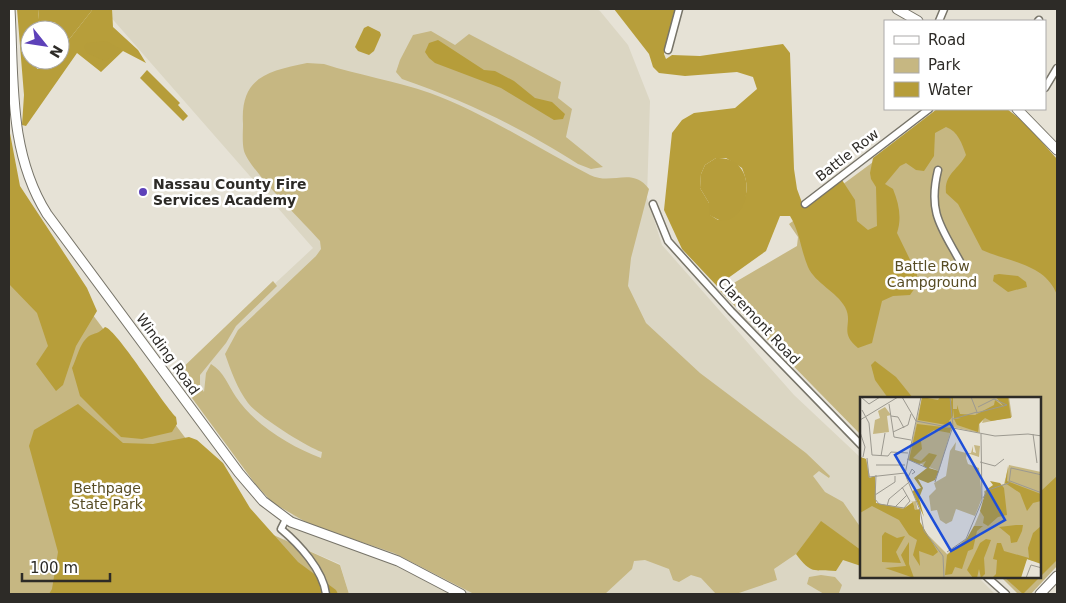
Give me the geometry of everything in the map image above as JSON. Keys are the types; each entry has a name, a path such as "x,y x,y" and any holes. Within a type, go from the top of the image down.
{"street":[{"name":"Winding Road","path":"10,9 17,137 27,176 39,200 239,473 263,501 286,519 306,529 398,561 461,594"},
{"path":"668,50 679,9"},
{"path":"897,9 916,20"},
{"path":"1046,86 1057,68"},
{"name":"Battle Row","path":"805,204 928,110"},
{"path":"1022,111 1057,150"},
{"path":"938,170 934,196 936,216 962,267"},
{"name":"Claremont Road","path":"653,204 668,241 731,311 860,444"},
{"path":"286,519 282,530 293,539 320,575 326,594"},
{"path":"1040,594 1057,576"},
{"path":"989,578 1006,594"}],"shaded area":[{"path":"112,9 597,9 628,45 650,101 647,197 662,245 794,395 860,457 860,578 979,578 995,594 349,594 340,564 284,540 294,510 176,376 313,248 108,14"}],"green space":[{"path":"17,9 38,9 39,20 20,20 20,46"},
{"path":"93,9 112,9 113,27 138,50 146,63 123,51 101,72 77,53 70,63 70,38"},
{"path":"614,9 675,9 664,54 666,59 672,55 700,56 783,44 790,53 794,169 797,189 804,208 842,180 855,200 857,221 868,230 877,226 876,187 870,173 873,158 936,110 1008,110 1025,123 1057,159 1057,295 1052,285 1036,270 982,250 958,204 946,193 949,177 966,155 957,135 946,127 935,133 934,156 924,171 916,170 906,163 900,166 885,184 893,189 897,200 900,216 897,233 917,274 917,285 910,295 893,296 882,301 872,343 858,348 852,342 847,332 848,318 845,307 811,273 790,216 780,216 766,251 717,286 682,249 664,210 672,133 682,120 694,113 735,108 757,89 753,77 737,72 685,76 659,73 653,67 649,54","holes":["716,158 726,158 742,168 747,187 744,200 734,210 718,220 710,215 709,203 700,188 701,174 705,165"]},
{"path":"431,31 455,45 469,34 561,82 558,98 572,109 566,137 603,167 591,169 578,164 492,116 402,79 396,72 413,35"},
{"path":"307,63 324,64 430,93 492,121 590,175 606,179 629,177 642,182 649,189 631,258 628,286 646,323 700,373 806,453 830,476 829,478 819,471 813,476 825,492 843,502 860,527 860,549 821,522 796,554 774,569 777,580 736,594 716,594 701,578 691,575 679,582 673,580 669,569 645,560 634,561 632,569 605,594 474,594 394,553 311,525 273,503 256,485 175,375 273,281 277,286 236,326 226,343 200,375 200,386 204,392 206,373 211,364 223,375 236,397 253,417 285,441 321,458 322,452 282,430 253,409 237,385 225,354 238,330 316,256 321,249 320,241 256,170 244,151 243,108 246,96 259,79 280,69"},
{"path":"22,70 65,70 26,126 22,125 24,95"},
{"name":"Battle Row Campground","path":"944,110 1057,169 1057,566 1031,594 1018,594 1002,578 1041,578 1041,397 860,397 860,434 720,291 797,246 798,237 789,224"},
{"path":"9,128 20,186 87,288 97,311 76,346 63,385 56,391 36,364 48,346 37,313 9,284"},
{"name":"Bethpage State Park","path":"9,197 29,230 226,492 258,528 340,565 349,594 9,594"},
{"path":"994,275 1018,276 1026,282 1027,287 1008,292 993,281"},
{"path":"875,361 896,377 912,397 887,397 875,380 871,365"},
{"path":"78,404 123,443 153,444 189,437 197,440 223,463 250,508 298,562 336,590 338,594 49,594 52,589 58,552 29,446 34,430"},
{"path":"1057,476 1057,560 1041,576 1041,491"},
{"path":"821,521 860,549 860,566 843,560 836,571 813,570 801,561 796,554"},
{"path":"821,575 835,577 842,585 839,593 824,594 807,584 809,577"},
{"path":"1005,578 1039,578 1023,594"}],"water":[{"path":"38,9 93,9 70,38 70,20 39,20"},
{"path":"368,26 380,32 381,35 374,51 369,55 358,51 355,47 364,28"},
{"path":"438,40 484,70 495,71 514,81 535,98 552,102 565,114 563,119 554,120 501,88 435,63 425,52 429,43"},
{"path":"106,41 121,49 119,53 105,61 87,53 84,47 87,43"},
{"path":"147,70 180,103 178,105 188,116 183,121 140,78"},
{"path":"716,158 729,160 739,166 747,186 746,197 742,207 736,215 727,220 709,215 709,203 700,188 701,174 705,165"},
{"path":"105,327 119,340 176,417 177,424 172,432 142,439 121,437 80,396 72,368 79,350 87,337"}],"place":[{"name":"Nassau County Fire Services Academy","path":"143,192"}]}
